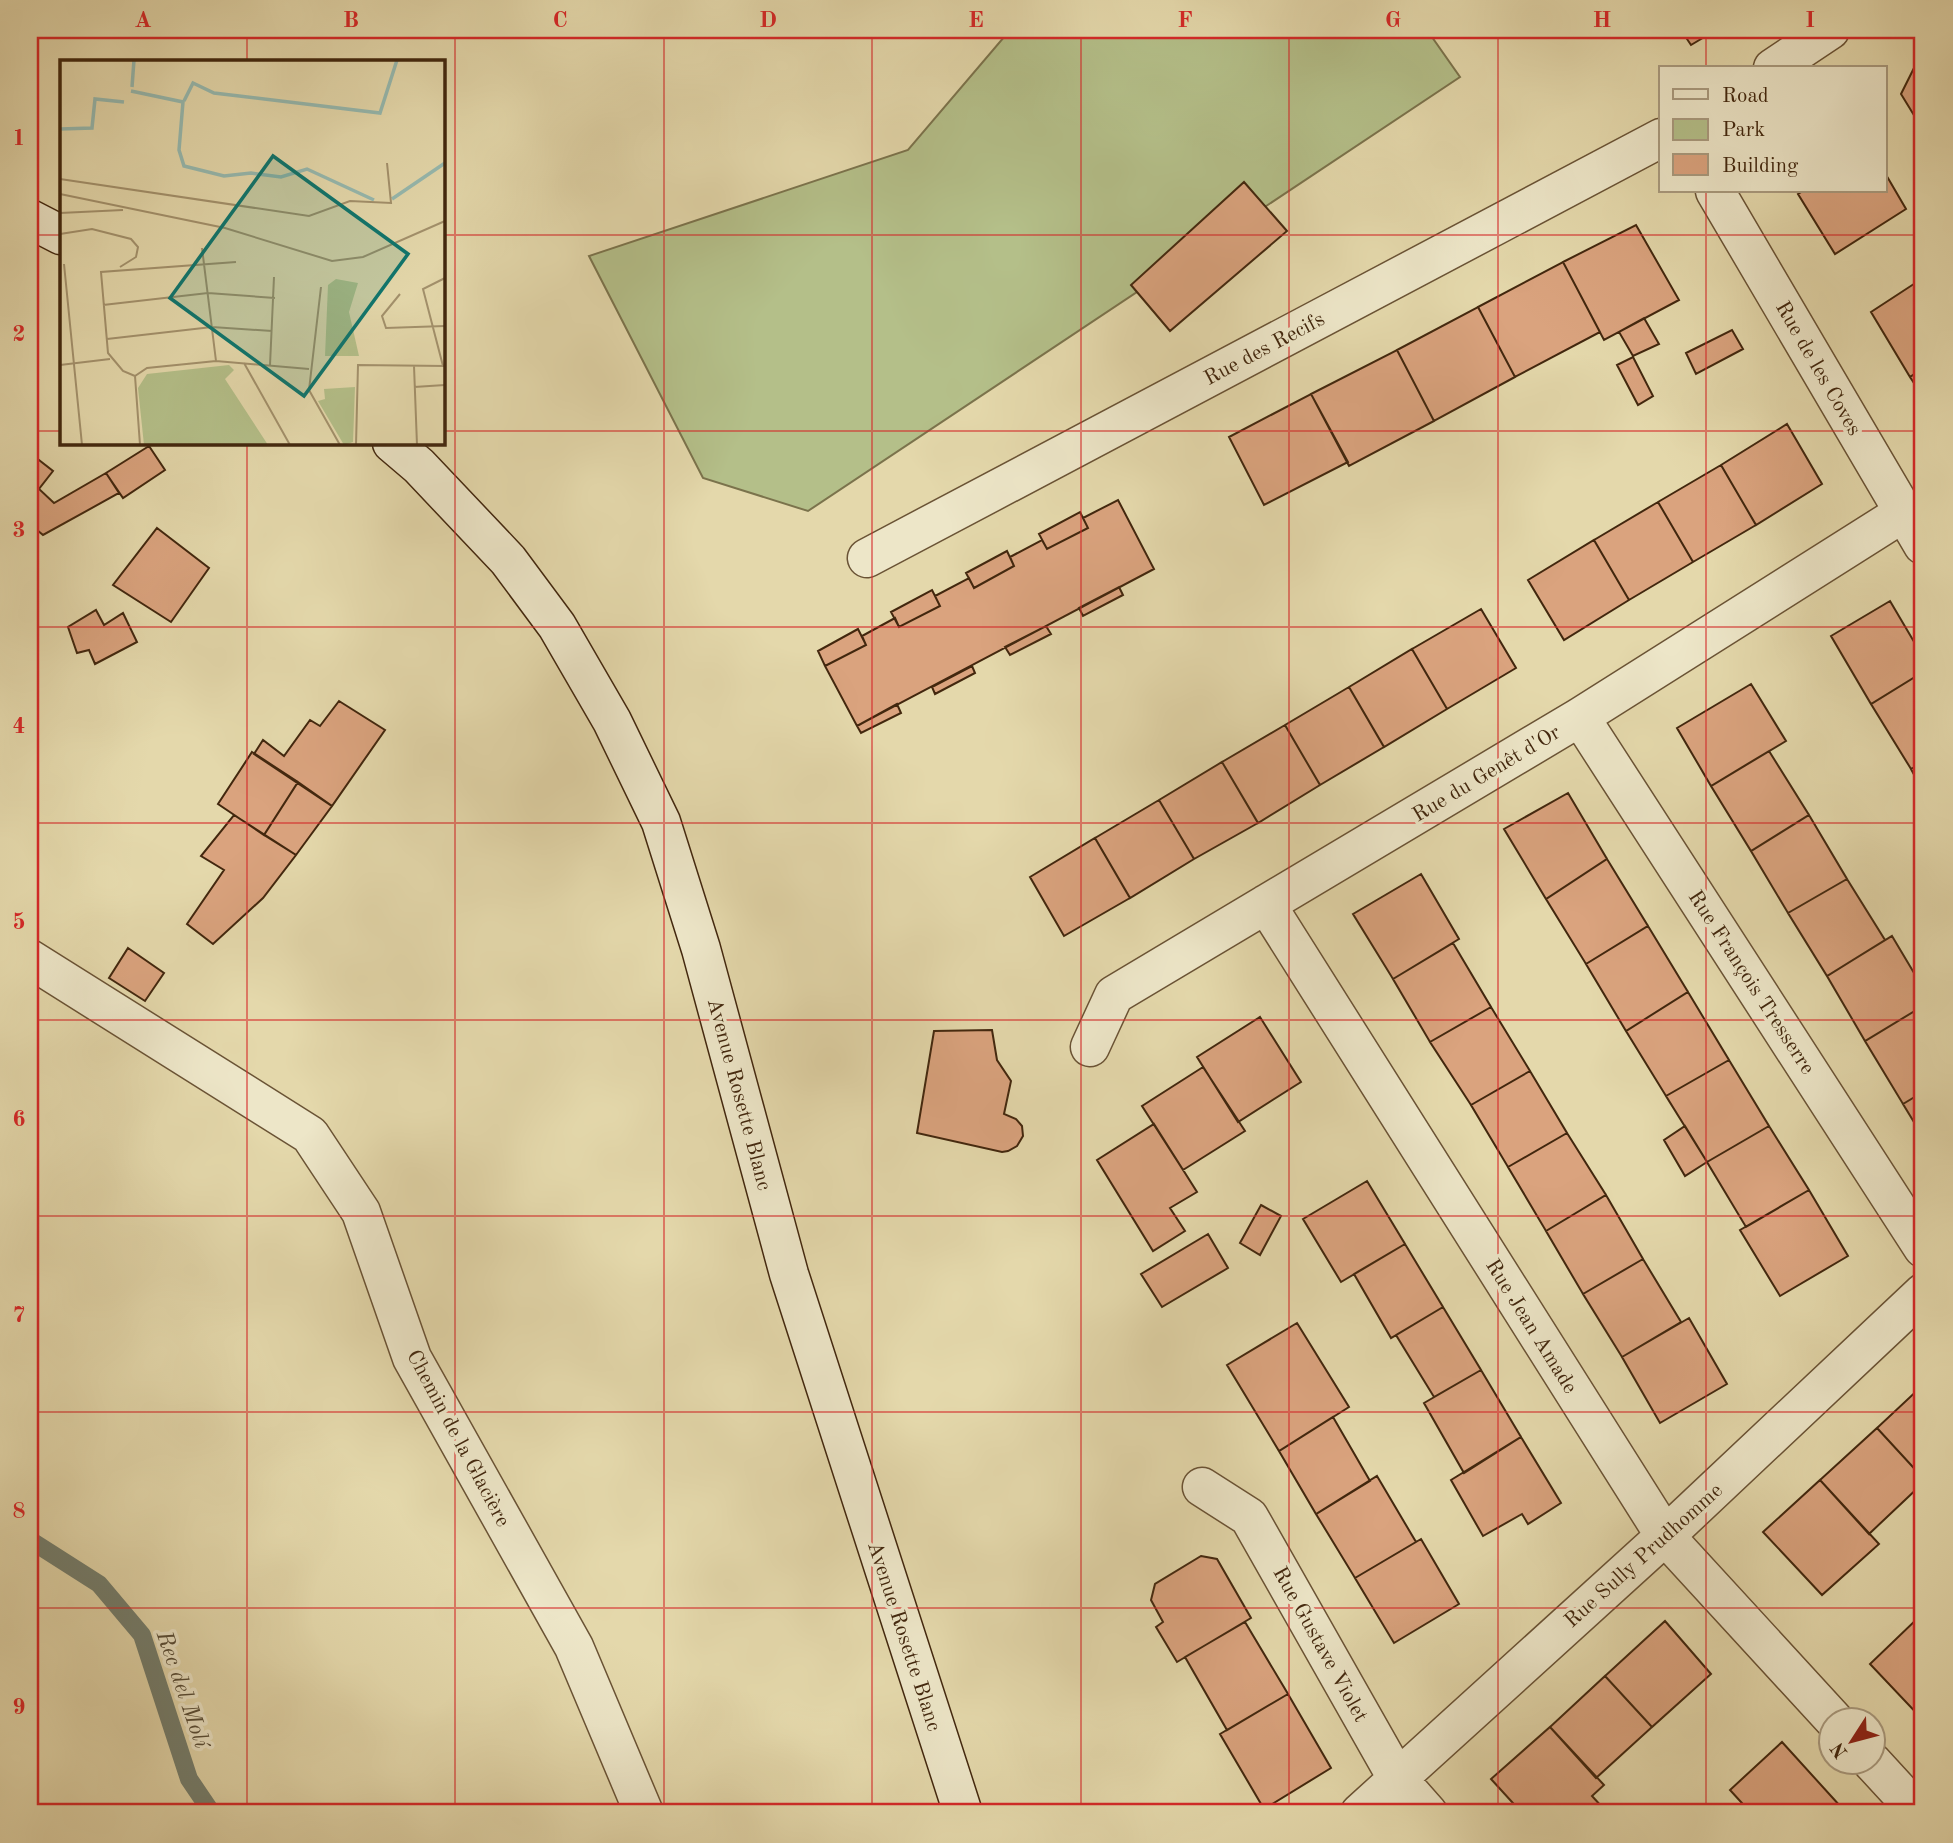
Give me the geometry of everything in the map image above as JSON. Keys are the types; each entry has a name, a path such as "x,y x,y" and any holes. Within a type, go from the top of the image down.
{"street":[{"path":"1776,66 1830,30"},
{"name":"Rue des Recifs","path":"867,558 1659,139"},
{"name":"Rue de les Coves","path":"1716,192 1923,545"},
{"path":"30,219 60,234"},
{"name":"Avenue Rosette Blanc","path":"393,444 419,466 508,560 557,626 612,721 661,822 701,949 789,1274 963,1813"},
{"name":"Rue du Genêt d'Or","path":"1090,1047 1114,995 1580,717 1903,513"},
{"name":"Rue François Tresserre","path":"1580,717 1923,1248"},
{"name":"Rue Jean Amade","path":"1266,904 1665,1536 1821,1706"},
{"name":"Chemin de la Glacière","path":"30,959 310,1135 361,1212 412,1358 574,1647 644,1813"},
{"name":"Rue Sully Prudhomme","path":"1360,1813 1665,1536 1923,1293"},
{"name":"Rue Gustave Violet","path":"1202,1487 1250,1517 1396,1778 1428,1813"},
{"path":"1885,1776 1919,1813"}],"green space":[{"path":"1010,30 1427,30 1460,77 808,511 703,478 589,256 908,150"}],"building":[{"path":"192,30 251,30 251,37 192,37"},
{"path":"1681,30 1716,30 1691,45"},
{"path":"1923,50 1923,71 1915,66"},
{"path":"1915,66 1923,71 1923,130 1901,94"},
{"path":"1886,175 1906,209 1835,254 1798,194 1886,192"},
{"path":"1244,182 1287,231 1170,331 1131,285"},
{"path":"1636,225 1679,300 1604,340 1563,262"},
{"path":"1563,262 1600,332 1515,377 1478,307"},
{"path":"1923,278 1923,368 1910,377 1871,312"},
{"path":"1478,307 1515,377 1434,421 1397,350"},
{"path":"1644,318 1659,344 1633,356 1619,332"},
{"path":"1732,330 1743,349 1696,374 1686,353"},
{"path":"1397,350 1434,421 1349,466 1311,394"},
{"path":"1633,357 1653,396 1638,405 1617,365"},
{"path":"1923,368 1923,397 1910,377"},
{"path":"1311,394 1348,462 1264,505 1229,437"},
{"path":"1787,424 1822,484 1756,525 1721,465"},
{"path":"149,446 165,470 123,498 106,473"},
{"path":"30,453 53,471 39,489 54,503 106,473 119,493 43,535 30,524"},
{"path":"1721,465 1756,525 1693,562 1658,502"},
{"path":"1118,500 1154,569 857,726 825,666 866,645 862,636 895,618 899,627 940,606 935,596 969,578 974,588 1014,566 1010,557 1042,540 1047,549 1088,528 1083,518"},
{"path":"1658,502 1693,562 1629,600 1594,540"},
{"path":"1080,512 1088,528 1047,549 1039,534"},
{"path":"157,528 209,568 171,622 113,585"},
{"path":"1594,540 1629,600 1564,640 1528,580"},
{"path":"1007,551 1014,566 974,588 966,573"},
{"path":"1119,587 1123,595 1083,616 1079,608"},
{"path":"932,590 940,606 899,627 891,612"},
{"path":"1890,601 1923,657 1923,672 1871,704 1831,636"},
{"path":"1481,609 1516,668 1447,709 1412,649"},
{"path":"96,610 104,625 123,613 137,642 95,664 89,650 77,653 68,627"},
{"path":"1046,626 1051,634 1010,655 1005,647"},
{"path":"858,629 866,645 825,666 818,651"},
{"path":"1412,649 1447,709 1384,747 1349,687"},
{"path":"972,666 975,673 935,694 932,687"},
{"path":"1923,672 1923,762 1911,769 1871,704"},
{"path":"1751,684 1786,741 1711,786 1677,728"},
{"path":"1349,687 1384,747 1320,785 1285,725"},
{"path":"339,701 385,730 332,806 254,754 263,740 284,756 310,720 320,726"},
{"path":"897,704 901,713 861,733 857,726"},
{"path":"1285,725 1320,785 1258,823 1222,762"},
{"path":"1769,751 1809,815 1751,851 1711,786"},
{"path":"252,752 298,782 264,835 218,804"},
{"path":"1222,762 1258,823 1194,859 1159,800"},
{"path":"1923,762 1923,791 1911,769"},
{"path":"298,782 332,806 296,855 264,835"},
{"path":"1568,793 1607,859 1546,899 1504,829"},
{"path":"1159,800 1194,859 1130,898 1095,838"},
{"path":"234,815 296,855 263,898 213,944 187,924 224,870 201,856"},
{"path":"1809,815 1847,879 1788,913 1751,851"},
{"path":"1095,838 1130,898 1064,936 1030,877"},
{"path":"1607,859 1648,926 1586,964 1546,899"},
{"path":"1421,874 1459,939 1393,979 1353,914"},
{"path":"1847,879 1885,940 1827,976 1788,913"},
{"path":"1648,926 1688,992 1626,1031 1586,964"},
{"path":"1892,936 1923,988 1923,1006 1865,1041 1827,976"},
{"path":"1453,943 1491,1007 1430,1042 1393,979"},
{"path":"128,948 164,973 145,1001 109,978"},
{"path":"1688,992 1729,1060 1666,1096 1626,1031"},
{"path":"1923,1006 1923,1092 1903,1104 1865,1041"},
{"path":"1491,1007 1530,1071 1471,1105 1430,1042"},
{"path":"1260,1017 1301,1082 1238,1122 1197,1057"},
{"path":"992,1030 997,1060 1011,1081 1004,1114 1016,1119 1022,1126 1023,1136 1017,1146 1002,1152 917,1133 934,1031"},
{"path":"1729,1060 1769,1126 1707,1162 1666,1096"},
{"path":"1203,1067 1245,1131 1183,1170 1142,1106"},
{"path":"1530,1071 1567,1133 1508,1167 1471,1105"},
{"path":"1923,1092 1923,1137 1903,1104"},
{"path":"1154,1124 1197,1192 1170,1208 1185,1231 1153,1251 1097,1160"},
{"path":"1685,1126 1707,1162 1685,1176 1664,1140"},
{"path":"1769,1126 1809,1190 1746,1227 1707,1162"},
{"path":"1567,1133 1606,1195 1546,1231 1508,1167"},
{"path":"1367,1181 1405,1244 1341,1282 1303,1219"},
{"path":"1809,1190 1848,1256 1780,1296 1740,1230"},
{"path":"1606,1195 1643,1259 1583,1294 1546,1231"},
{"path":"1261,1205 1281,1216 1260,1255 1240,1243"},
{"path":"1208,1234 1228,1268 1162,1307 1141,1274"},
{"path":"1405,1244 1443,1307 1391,1338 1354,1274"},
{"path":"1643,1259 1681,1322 1622,1357 1583,1294"},
{"path":"1443,1307 1481,1370 1434,1397 1396,1335"},
{"path":"1689,1318 1727,1384 1660,1423 1622,1357"},
{"path":"1297,1323 1349,1407 1279,1451 1227,1365"},
{"path":"1481,1370 1521,1437 1464,1473 1424,1403"},
{"path":"1923,1385 1923,1478 1877,1428"},
{"path":"1333,1417 1370,1481 1316,1514 1279,1451"},
{"path":"1877,1428 1923,1478 1923,1483 1869,1534 1820,1480"},
{"path":"1521,1437 1561,1503 1528,1524 1522,1514 1483,1536 1451,1480"},
{"path":"1377,1476 1416,1542 1355,1578 1316,1514"},
{"path":"1820,1480 1879,1544 1822,1595 1763,1532"},
{"path":"1421,1539 1459,1604 1394,1643 1355,1578"},
{"path":"1201,1556 1217,1559 1251,1618 1177,1662 1156,1627 1163,1622 1151,1600 1155,1584"},
{"path":"1920,1616 1923,1618 1923,1720 1870,1664"},
{"path":"1665,1621 1711,1674 1652,1727 1605,1676"},
{"path":"1245,1622 1288,1694 1227,1730 1185,1657"},
{"path":"1605,1676 1652,1727 1596,1778 1550,1727"},
{"path":"1288,1694 1331,1768 1264,1809 1220,1734"},
{"path":"1550,1727 1604,1785 1592,1796 1603,1808 1598,1813 1522,1813 1491,1779"},
{"path":"1782,1742 1841,1807 1834,1813 1751,1813 1730,1790"}],"waterway":[{"name":"Rec del Molí","path":"30,1540 99,1584 142,1635 189,1779 212,1813"}]}
